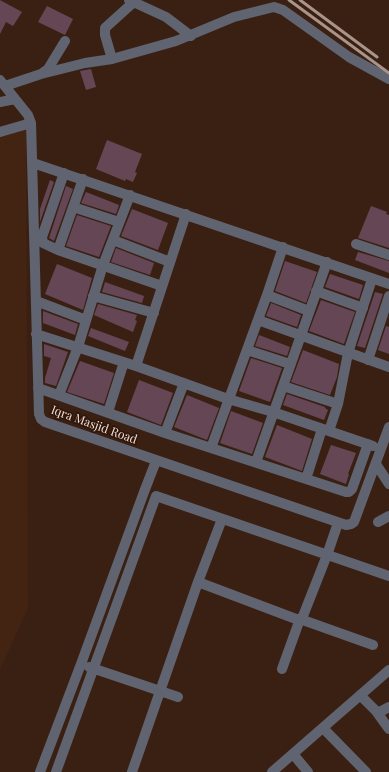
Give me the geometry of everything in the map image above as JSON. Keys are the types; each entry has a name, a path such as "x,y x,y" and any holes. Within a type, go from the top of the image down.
{"street":[{"path":"112,59 105,35 105,28 133,1 166,17 191,36"},
{"path":"0,132 31,123 28,114 15,100 3,83 85,63 112,59 191,36 234,17 274,8 278,8 349,57 389,79"},
{"path":"42,74 48,69 65,41"},
{"path":"0,102 15,100"},
{"name":"Iqra Masjid Road","path":"31,123 36,334 39,414 41,420 156,461 346,525 354,522 376,464"},
{"path":"33,163 389,284"},
{"path":"64,174 42,240 46,245 162,286"},
{"path":"58,250 83,179"},
{"path":"59,396 78,347 112,240 130,195"},
{"path":"73,207 119,222"},
{"path":"136,366 186,214"},
{"path":"112,240 170,262"},
{"path":"356,244 389,255"},
{"path":"211,448 283,247"},
{"path":"256,462 327,262"},
{"path":"306,479 325,430 338,404 348,353 372,279"},
{"path":"316,291 363,308"},
{"path":"267,295 309,311"},
{"path":"93,296 154,313"},
{"path":"368,360 389,296"},
{"path":"36,301 86,320"},
{"path":"258,320 389,367"},
{"path":"36,334 136,366 228,399 273,412 368,444 384,447"},
{"path":"247,350 290,364"},
{"path":"108,412 124,362"},
{"path":"165,433 184,383"},
{"path":"283,386 338,404"},
{"path":"38,388 165,433 349,492 352,489 368,444"},
{"path":"389,427 384,447 376,464 389,484"},
{"path":"40,772 156,461"},
{"path":"56,772 156,496 389,576"},
{"path":"378,522 389,516"},
{"path":"132,772 198,582 222,519"},
{"path":"282,669 338,523"},
{"path":"198,582 296,619 300,619 373,645"},
{"path":"81,664 178,697"},
{"path":"272,772 389,670"},
{"path":"360,695 378,713 389,729"},
{"path":"378,713 389,707"},
{"path":"323,728 366,772"},
{"path":"293,754 308,772"}],"shaded area":[{"path":"26,125 28,608 0,670 0,137"}],"building":[{"path":"0,0 22,12 13,26 6,22 0,34"},
{"path":"47,6 73,19 65,35 38,22"},
{"path":"91,69 96,87 86,90 80,71"},
{"path":"107,140 142,154 133,182 126,179 125,181 96,169"},
{"path":"50,180 54,182 40,222 40,209"},
{"path":"66,186 73,189 54,241 49,238"},
{"path":"86,192 119,205 116,214 81,203"},
{"path":"371,206 387,212 386,214 389,215 389,248 358,238"},
{"path":"132,209 168,223 158,250 121,236"},
{"path":"77,215 111,226 99,257 66,246"},
{"path":"116,248 154,263 150,275 111,262"},
{"path":"358,252 389,261 389,273 355,260"},
{"path":"285,261 317,272 306,303 275,291"},
{"path":"57,264 92,278 83,310 45,294"},
{"path":"330,274 363,285 359,299 325,287"},
{"path":"105,282 144,296 142,303 102,292"},
{"path":"375,292 383,294 365,348 357,346"},
{"path":"321,300 355,312 344,344 309,331"},
{"path":"271,303 301,315 297,327 266,316"},
{"path":"98,304 137,315 135,320 137,321 133,332 94,315"},
{"path":"43,311 78,324 75,335 43,323"},
{"path":"386,326 389,327 389,354 378,350"},
{"path":"91,328 129,342 125,351 88,336"},
{"path":"259,335 290,347 287,356 255,346"},
{"path":"44,344 68,352 56,386 45,383 51,358 44,356"},
{"path":"303,350 339,364 337,377 330,395 291,382"},
{"path":"251,358 282,368 270,402 239,391"},
{"path":"80,361 114,373 104,404 67,392"},
{"path":"139,380 173,393 161,425 127,412"},
{"path":"287,394 325,407 328,410 324,420 283,405"},
{"path":"187,395 219,408 207,440 174,427"},
{"path":"231,411 263,423 252,454 220,443"},
{"path":"277,425 312,439 302,471 265,457"},
{"path":"331,445 356,453 346,484 320,474"}],"railway":[{"path":"289,0 389,73"},
{"path":"300,0 377,57"}]}
